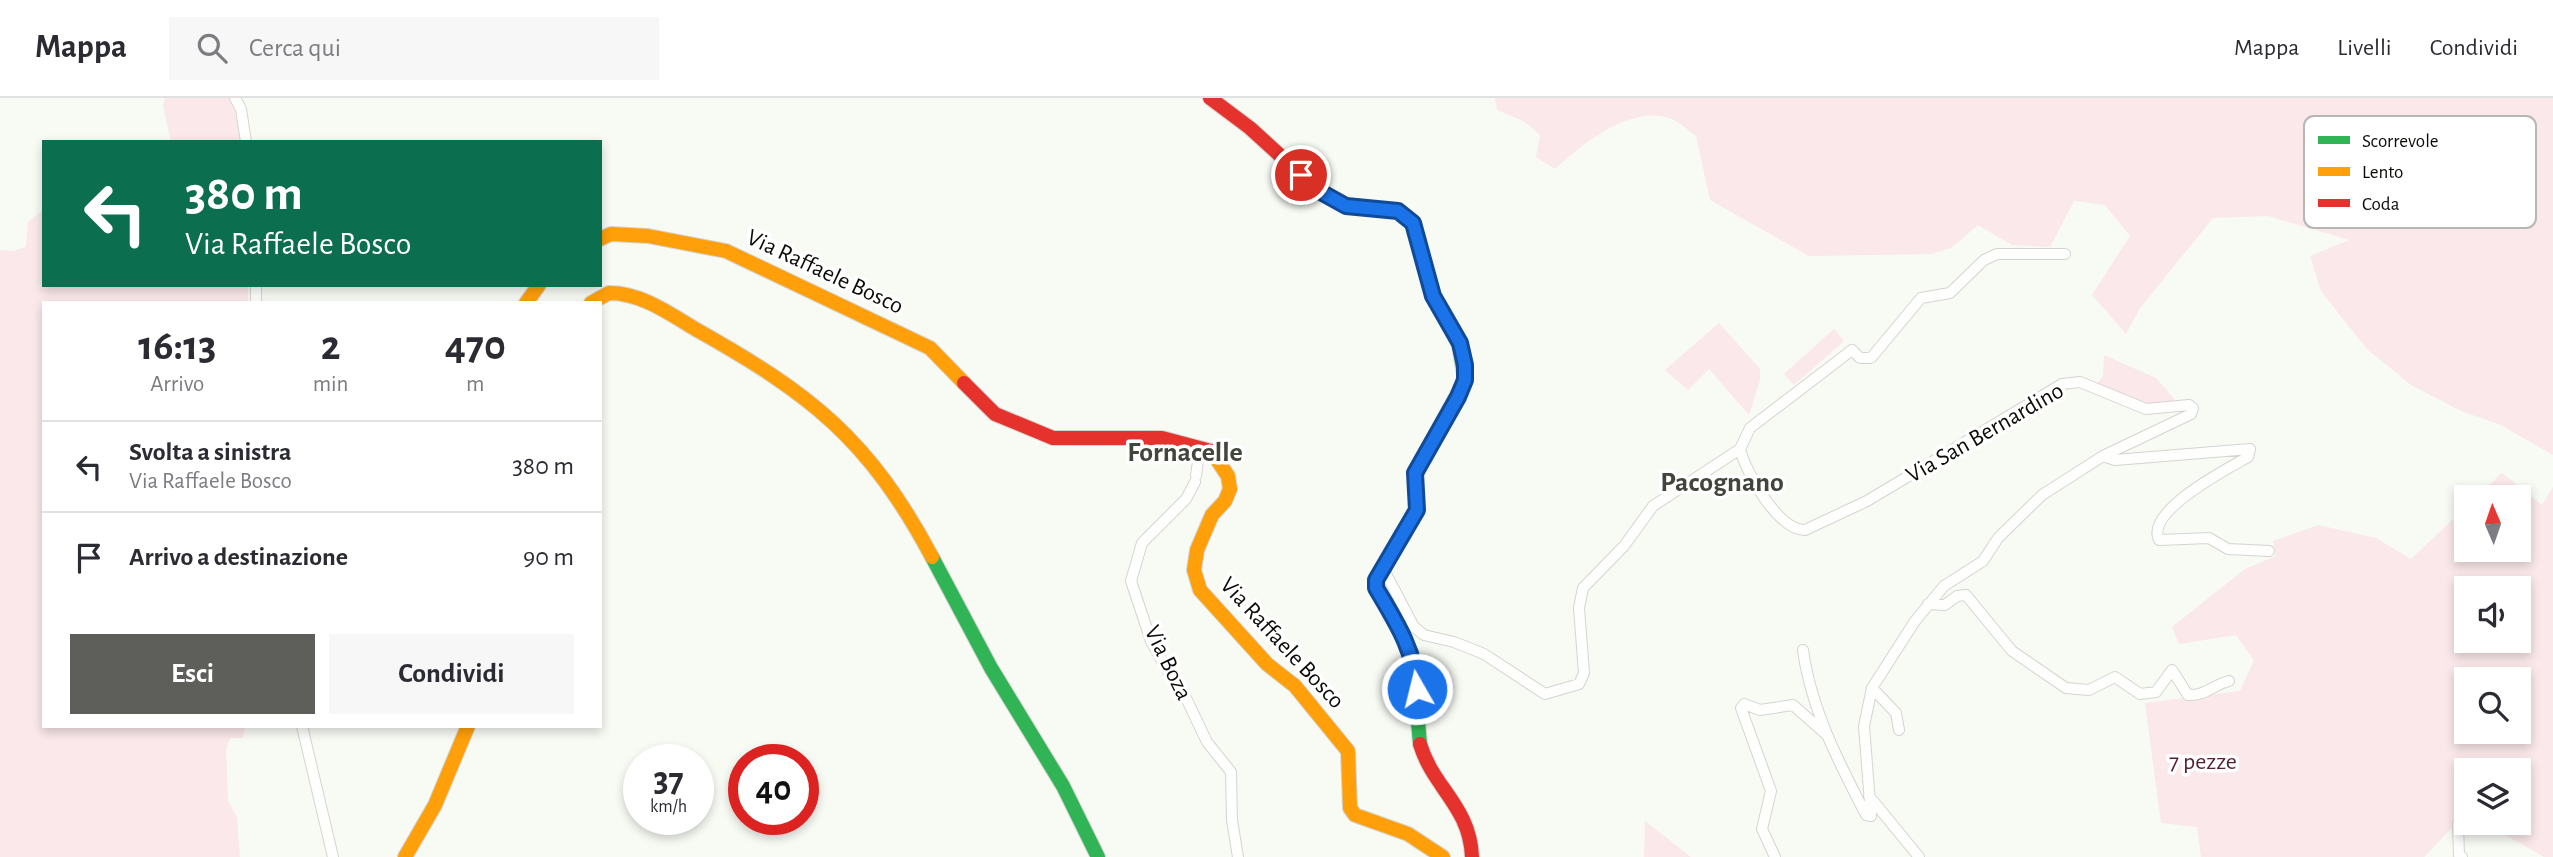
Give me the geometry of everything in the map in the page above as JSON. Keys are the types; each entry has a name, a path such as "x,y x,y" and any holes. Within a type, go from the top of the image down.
{"street":[{"path":"234,98 241,109 246,140"},
{"path":"1210,98 1250,128 1319,191 1346,206 1398,211 1413,223 1433,296 1460,343 1465,380 1415,473 1417,510 1383,568 1376,588 1406,639 1415,663 1422,752 1467,819 1472,833 1473,857"},
{"name":"Via Raffaele Bosco","path":"602,238 611,234 648,236 726,251 930,348 995,414 1033,432 1053,438 1162,438 1200,446 1211,452 1224,469 1230,489 1225,501 1212,515 1198,550 1194,570 1200,590 1266,664 1295,686 1349,751 1350,808 1355,815 1408,834 1443,857"},
{"path":"1383,568 1414,627 1424,635 1454,642 1484,654 1545,694 1579,684 1584,673 1578,608 1583,588 1624,546 1653,506 1740,450 1750,428 1852,350 1860,358 1871,358 1921,298 1950,293 1984,260 1997,254 2065,254"},
{"path":"593,301 614,292 642,298 791,384 837,424 877,466 922,537 991,667 1059,777 1098,857"},
{"name":"Via San Bernardino","path":"1740,450 1778,517 1797,530 1805,530 1867,501 2062,384 2080,382 2146,409 2189,405 2193,408 2191,414 2103,456 2042,495 1998,538 1983,561 1944,586 1928,604 1871,688 1864,726 1869,796"},
{"name":"Via Boza","path":"1200,446 1195,479 1186,499 1142,543 1131,581 1151,640 1207,741 1231,772 1234,790 1232,820 1238,857"},
{"path":"2103,456 2115,460 2250,450 2248,457 2212,478 2173,506 2159,522 2157,534 2159,540 2209,538 2228,549 2269,551"},
{"path":"1928,604 1945,605 1956,596 1966,595 2012,651 2066,688 2089,690 2115,677 2140,694 2156,692 2172,670 2188,695 2205,694 2216,684 2229,681"},
{"path":"1803,650 1808,687 1866,815 1871,816 1869,796"},
{"path":"1871,688 1896,713 1899,730"},
{"path":"1775,857 1762,829 1771,791 1741,708 1744,704 1760,710 1793,705 1829,737"},
{"path":"302,728 332,857"},
{"path":"405,857 435,805 467,728"},
{"path":"1869,796 1919,857"},
{"path":"2458,835 2459,855 2462,857"}],"green space":[{"path":"165,98 230,98 234,106 240,140 171,140 163,106"},
{"path":"1495,98 2553,98 2553,455 2501,425 2461,411 2411,385 2366,348 2321,291 2310,256 2349,240 2308,228 2536,228 2536,116 2304,116 2304,227 2268,216 2213,218 2140,308 2126,334 2092,295 2130,236 2105,205 2074,201 2050,247 2012,245 1978,225 1951,248 1931,254 1809,256 1710,200 1696,136 1674,120 1659,116 1642,116 1626,121 1594,137 1555,169 1536,157 1540,135 1525,122 1497,110"},
{"path":"42,211 42,287 248,287 248,301 42,301 42,728 245,728 243,738 230,738 226,749 228,800 237,818 240,857 0,857 0,250 13,251 26,247 28,222"},
{"path":"1719,323 1760,369 1760,380 1749,415 1709,369 1688,390 1665,370"},
{"path":"1834,329 1844,341 1794,385 1784,374"},
{"path":"2104,355 2156,378 2176,401 2145,405 2096,385 2103,376"},
{"path":"2502,473 2517,485 2489,485"},
{"name":"7 pezze","path":"2553,487 2553,857 2544,857 2505,835 2531,835 2531,758 2454,758 2454,826 2424,857 2201,857 2197,827 2161,823 2145,703 2240,691 2254,660 2236,635 2179,644 2172,627 2245,569 2276,556 2273,541 2318,525 2376,538 2411,559 2454,518 2454,562 2531,562 2531,496 2542,505"},
{"path":"1645,821 1691,857 1644,857"}],"traffic: fast":[{"path":"1420,744 1412,654 1376,588 1376,580 1417,510 1415,473 1465,380 1459,345"},
{"path":"932,557 991,668 1063,786 1098,857"}],"traffic: slow":[{"path":"602,238 611,234 648,236 726,251 930,348 964,383"},
{"path":"527,301 538,287"},
{"path":"595,301 609,293 644,300 737,353 805,399 834,423 885,481 932,557"},
{"path":"1214,455 1228,476 1230,489 1225,501 1212,515 1197,550 1194,570 1200,590 1267,664 1295,686 1348,751 1350,808 1355,815 1408,834 1443,857"},
{"path":"405,857 435,805 467,728"}],"traffic: jam":[{"path":"1210,98 1250,128 1319,191 1346,206 1398,211 1413,223 1433,296 1459,345"},
{"path":"964,383 995,414 1053,438 1162,438 1211,451 1214,455"},
{"path":"1420,744 1433,773 1465,824 1472,857"}],"district":[{"name":"Fornacelle","path":"1185,453"},
{"name":"Pacognano","path":"1722,483"}],"route":[{"path":"1301,175 1319,191 1346,206 1398,211 1413,223 1421,244 1433,296 1460,343 1465,365 1465,380 1458,397 1415,473 1417,510 1376,580 1376,588 1406,639 1415,663 1417,689"}]}
